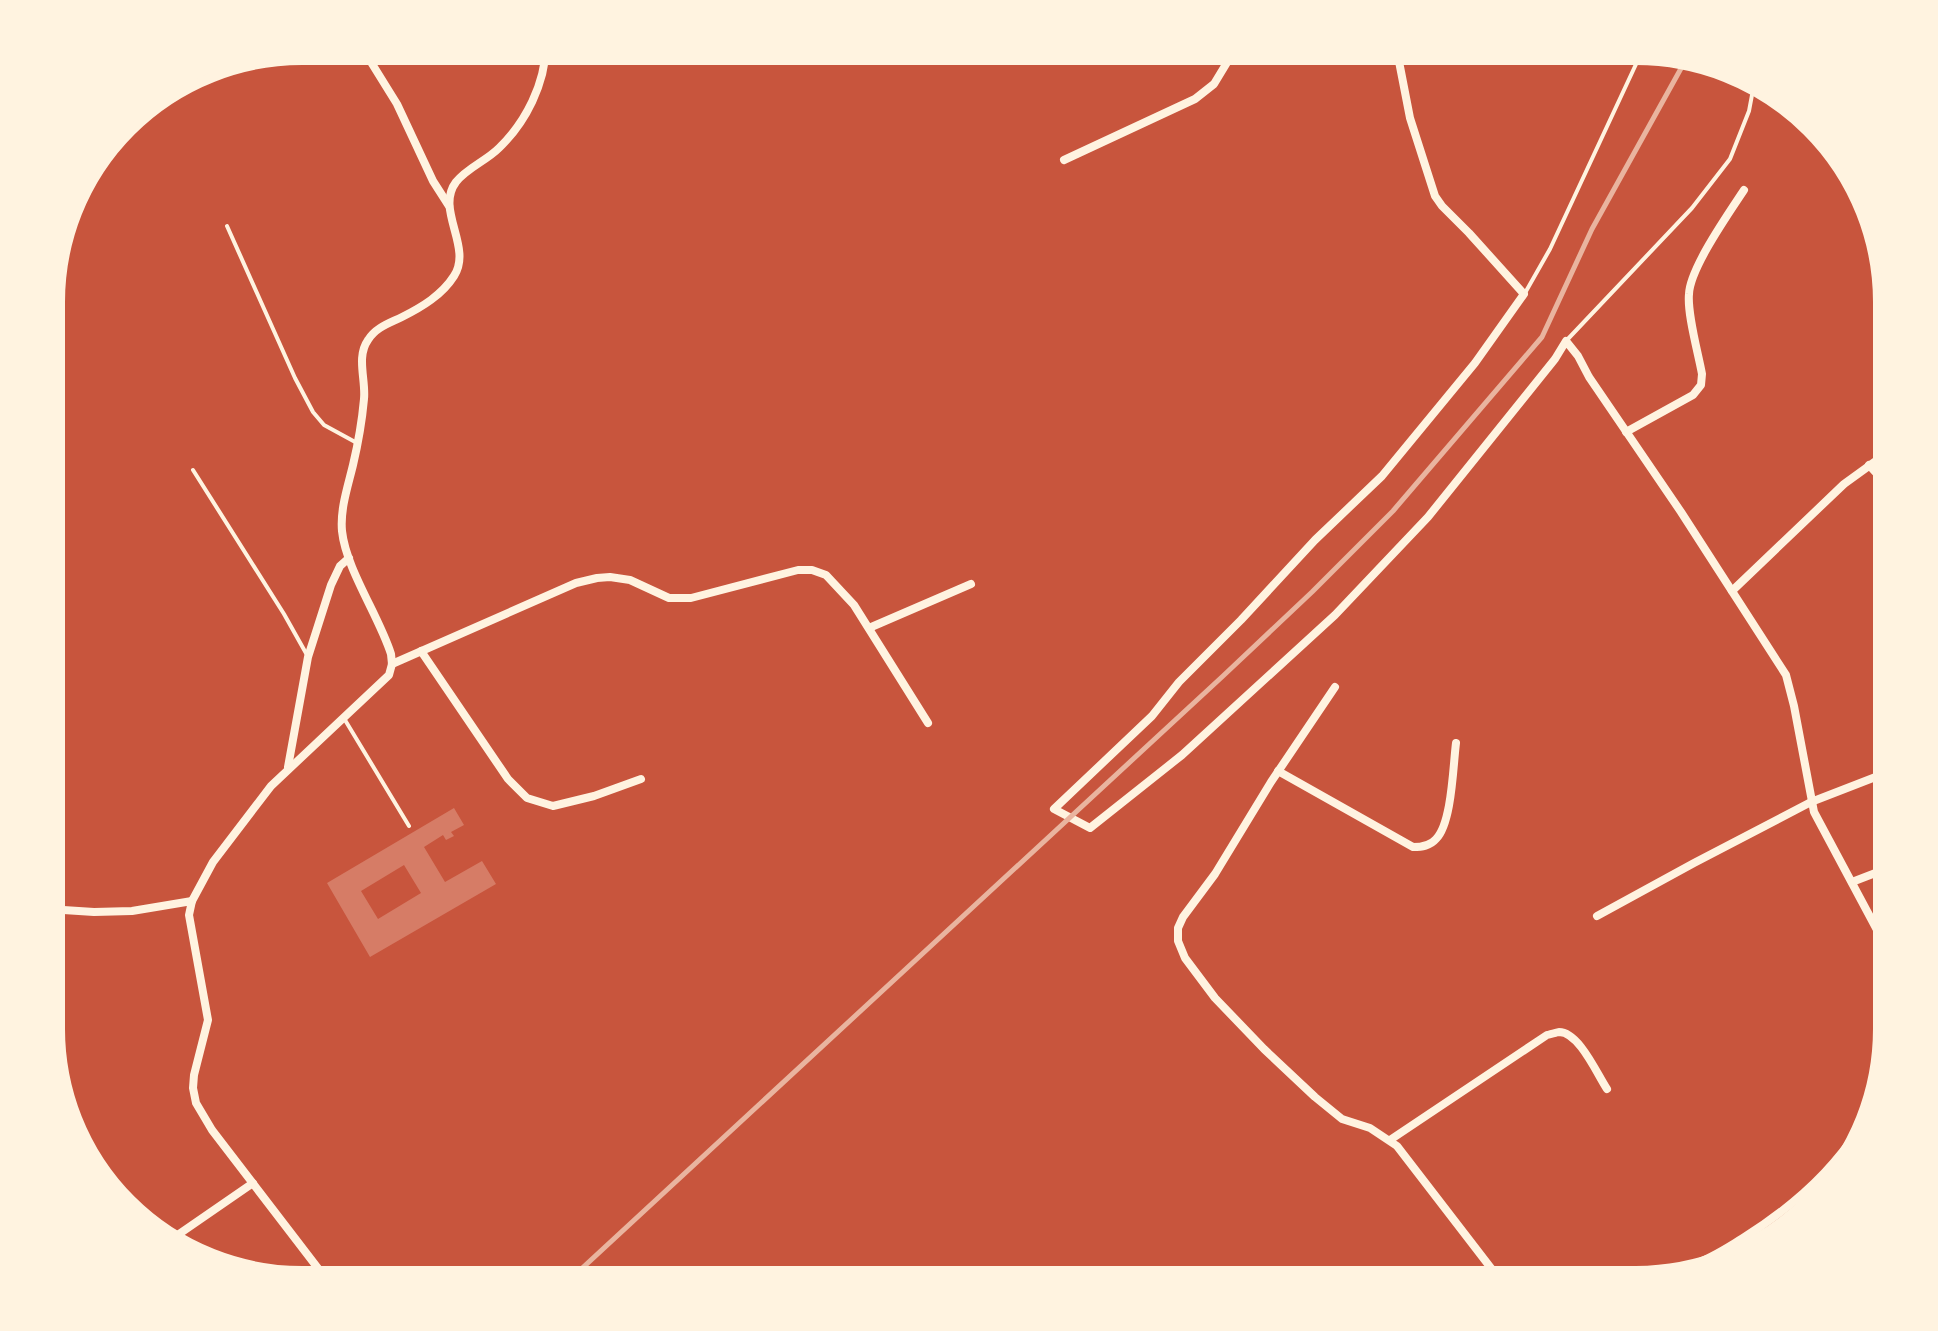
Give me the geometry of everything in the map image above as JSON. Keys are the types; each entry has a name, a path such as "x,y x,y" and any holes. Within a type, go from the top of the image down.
{"street":[{"path":"370,60 397,104 433,181 450,207"},
{"path":"319,1270 212,1130 196,1103 194,1075 208,1020 189,915 192,901 213,862 271,786 389,675 392,664 387,641 349,558 341,520 365,397 364,347 378,328 430,301 456,274 460,254 450,194 465,174 498,149 530,107 545,60"},
{"path":"1064,160 1195,99 1214,84 1228,61"},
{"path":"1399,61 1410,118 1435,196 1524,294 1475,363 1382,476 1315,540 1179,682 1152,716 1054,809 1090,828 1182,755 1230,712 1335,615 1428,517 1555,359 1566,341 1786,675 1814,812 1877,929"},
{"path":"1626,432 1693,395 1701,385 1702,374 1688,292 1704,254 1744,190"},
{"path":"1732,591 1844,484 1877,460"},
{"path":"1869,465 1877,474"},
{"path":"288,768 308,657 331,585 340,566 349,558"},
{"path":"392,664 576,583 597,578 630,580 669,598 691,598 798,570 812,570 826,575 854,605 928,723"},
{"path":"869,628 971,584"},
{"path":"421,651 508,779 527,798 553,806 594,796 641,779"},
{"path":"1335,687 1278,771 1215,874 1183,917 1178,928 1178,941 1185,958 1215,998 1264,1049 1342,1119 1370,1128 1390,1140 1407,1157 1493,1271"},
{"path":"1278,771 1413,847 1423,847 1435,841 1443,830 1456,743"},
{"path":"1597,916 1811,802 1877,776"},
{"path":"1852,882 1877,872"},
{"path":"61,910 132,911 192,901"},
{"path":"1390,1140 1547,1035 1559,1032 1569,1034 1577,1041 1607,1089"},
{"path":"1696,1263 1724,1250 1802,1196 1819,1180 1852,1138"},
{"path":"176,1236 253,1183"}],"lane":[{"path":"1524,294 1550,249 1637,61"},
{"path":"1566,341 1692,208 1730,159 1749,111 1753,90"},
{"path":"227,226 313,412 324,425 357,443"},
{"path":"193,470 308,657"},
{"path":"343,718 409,826"}],"building":[{"path":"454,808 464,825 451,832 454,836 446,840 443,835 424,847 445,882 482,861 496,884 370,957 327,883","holes":["404,865 421,893 378,919 361,891"]}],"railway":[{"path":"580,1270 1223,676 1393,511 1542,337 1592,229 1683,65"}]}
